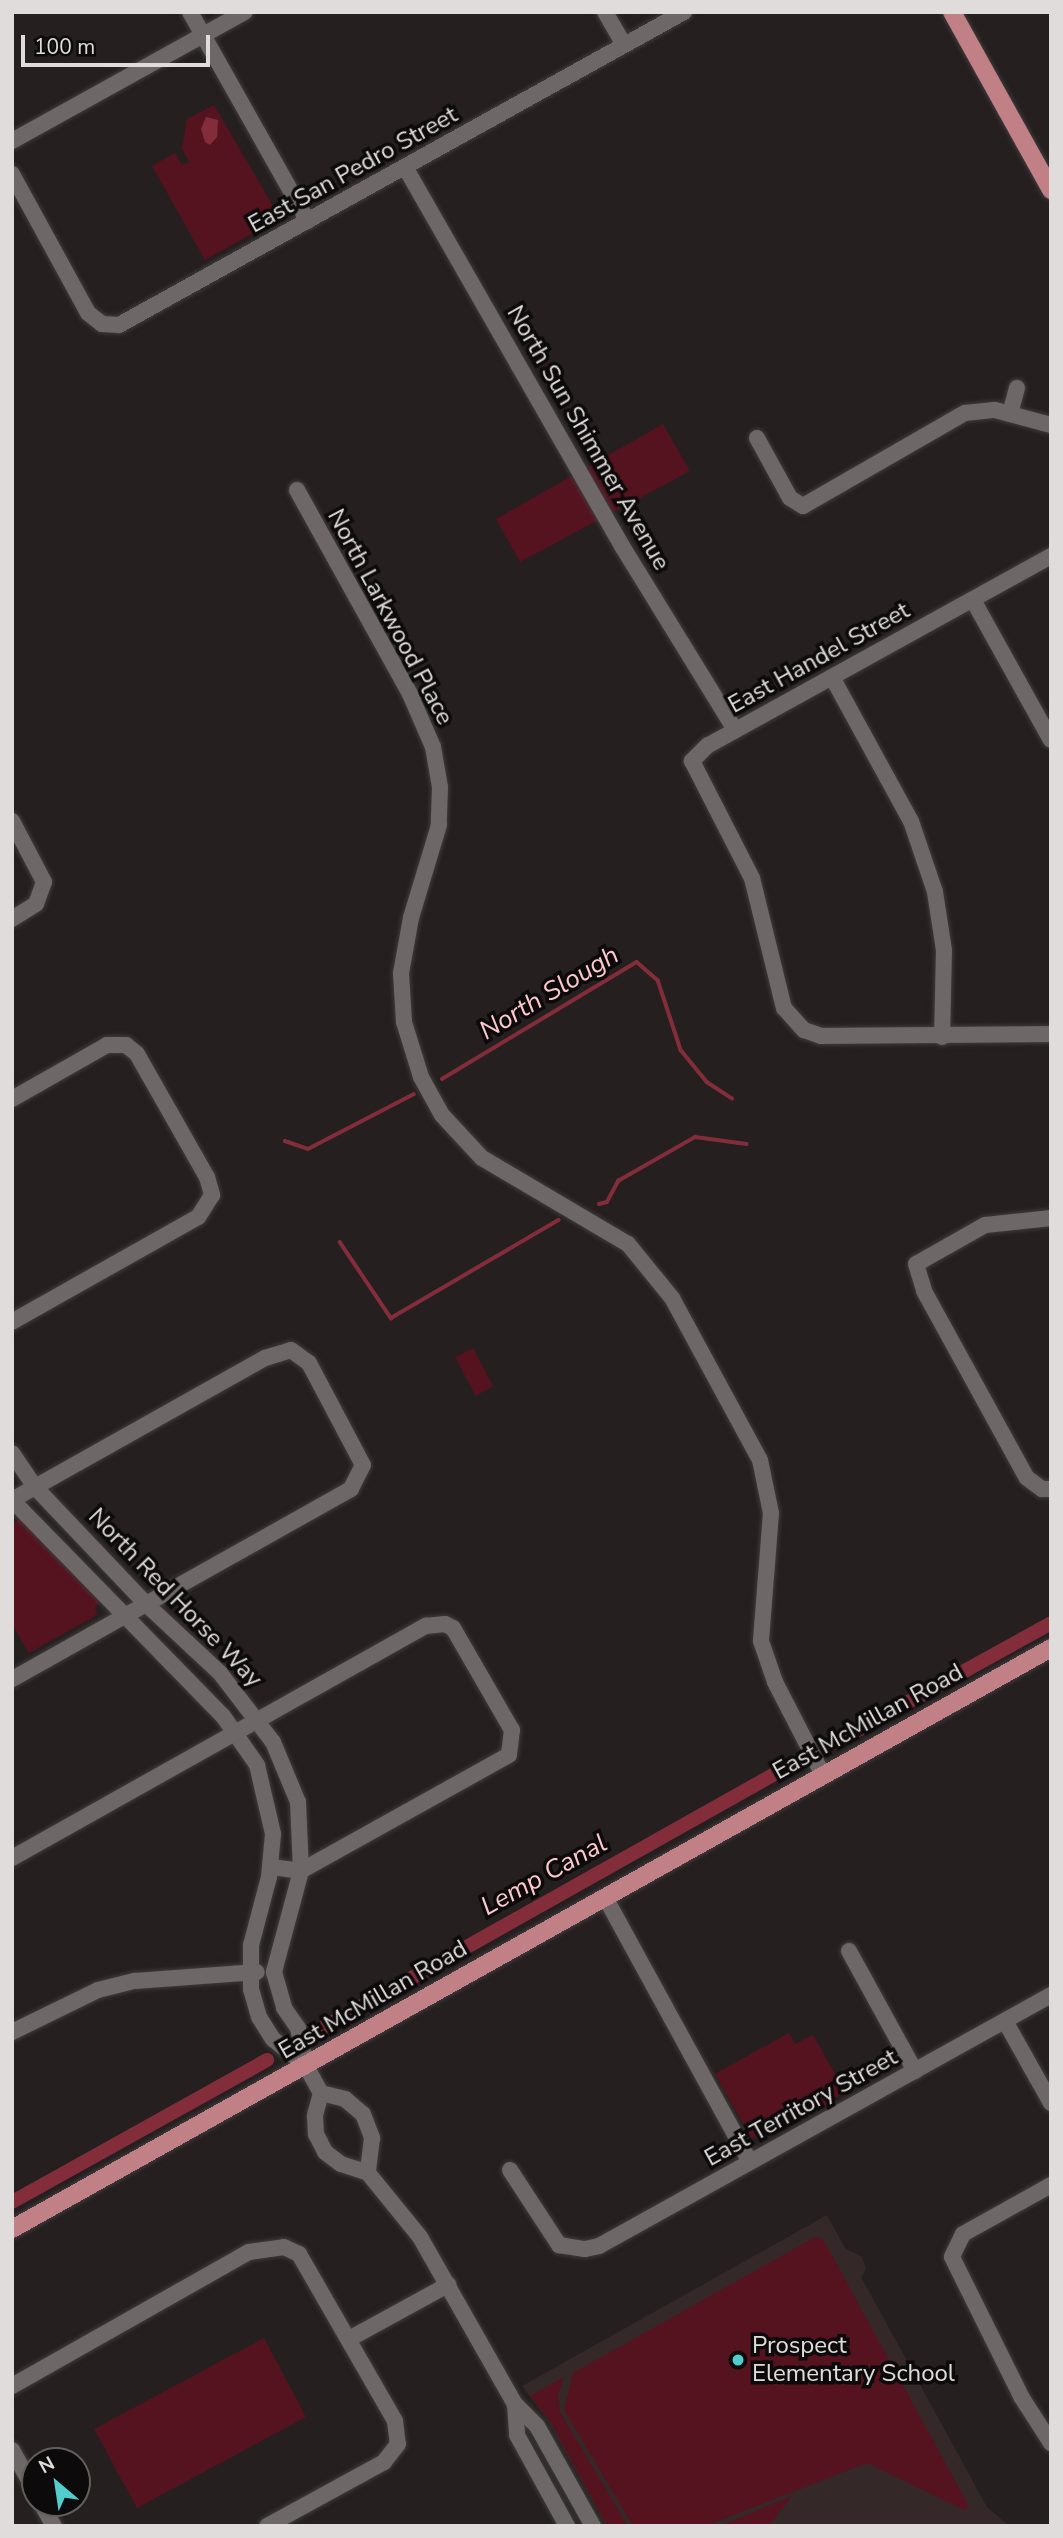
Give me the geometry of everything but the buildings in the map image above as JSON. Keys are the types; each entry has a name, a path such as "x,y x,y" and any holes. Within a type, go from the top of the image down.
{"main road":[{"path":"952,12 1051,190"},
{"name":"East McMillan Road","path":"12,2229 1051,1648"}],"street":[{"path":"190,12 308,221"},
{"path":"12,141 245,12"},
{"path":"605,12 624,45"},
{"name":"East San Pedro Street","path":"12,174 88,313 102,324 119,325 684,12"},
{"name":"North Sun Shimmer Avenue","path":"405,167 622,546 735,730"},
{"path":"1010,414 1017,388"},
{"path":"757,438 790,498 803,506 965,413 979,410 1010,414 1051,425"},
{"name":"North Larkwood Place","path":"297,490 410,694 433,747 440,787 439,825 411,918 401,974 404,1023 421,1077 442,1115 482,1158 628,1244 672,1298 760,1460 771,1514 761,1640 775,1682 823,1775"},
{"name":"East Handel Street","path":"942,1037 821,1036 797,1023 784,1008 757,890 692,761 698,751 1051,556"},
{"path":"973,600 1051,740"},
{"path":"832,677 911,821 935,892 944,950 942,1037 1051,1034"},
{"path":"12,821 41,873 42,892 36,904 12,919"},
{"path":"12,1099 107,1045 127,1045 144,1065 207,1177 212,1195 198,1217 12,1322"},
{"path":"1047,1489 1027,1478 924,1291 916,1264 985,1225 1051,1218"},
{"path":"12,1500 265,1358 291,1350 309,1363 362,1456 362,1475 351,1489 12,1679"},
{"name":"North Red Horse Way","path":"12,1453 35,1487 146,1604 220,1673 259,1719 285,1766 298,1802 301,1871 274,1972 284,2008 298,2028 306,2066 321,2093"},
{"name":"North Red Horse Way","path":"12,1500 236,1732 257,1765 269,1803 271,1867 251,1945 250,1972 255,2004 265,2027 280,2048 306,2066"},
{"path":"12,1858 426,1626 445,1624 458,1634 505,1718 513,1747 502,1762 301,1871 271,1867"},
{"path":"605,1897 750,2162"},
{"path":"849,1951 915,2071"},
{"path":"12,2032 110,1987 135,1981 274,1972"},
{"name":"East Territory Street","path":"510,2169 548,2234 570,2249 598,2246 1051,1995"},
{"path":"1005,2021 1051,2103"},
{"path":"368,2173 372,2138 363,2115 345,2099 321,2093 315,2125 325,2152 341,2164 368,2173 420,2237 515,2404 537,2426 593,2526"},
{"path":"1051,2185 963,2234 952,2257 958,2274 1051,2443"},
{"path":"12,2386 249,2252 284,2247 310,2266 396,2421 398,2444 384,2462 267,2526"},
{"path":"351,2338 448,2285"},
{"path":"515,2404 517,2435 567,2526"},
{"path":"12,2450 21,2466"}],"shaded area":[{"path":"214,105 280,218 205,260 152,166 175,153 182,165 189,162 182,148 187,119"},
{"path":"206,117 218,120 217,137 210,145 205,142 201,129"},
{"path":"663,424 690,471 520,562 496,519"},
{"path":"473,1348 493,1386 476,1396 455,1357"},
{"path":"21,1518 101,1602 95,1607 97,1615 29,1653 12,1624 12,1524"},
{"path":"789,2033 795,2044 813,2035 845,2091 826,2107 815,2107 759,2139 751,2137 715,2074"},
{"name":"Prospect Elementary School","path":"827,2215 845,2248 862,2257 866,2269 861,2277 987,2507 1009,2526 606,2526 548,2421 522,2386"},
{"name":"Prospect Elementary School","path":"815,2237 823,2239 969,2506 964,2510 867,2463 706,2526 633,2526 564,2410 573,2373"},
{"path":"264,2338 306,2417 137,2508 94,2429"},
{"path":"564,2377 558,2395 560,2412 628,2526 607,2526 550,2421 530,2396"},
{"path":"792,2496 769,2526 720,2526"}],"waterway":[{"name":"North Slough","path":"442,1079 637,962 658,980 681,1050 707,1082 732,1098"},
{"name":"North Slough","path":"285,1141 308,1149 414,1094"},
{"name":"North Slough","path":"599,1204 607,1202 618,1181 695,1137 747,1144"},
{"name":"North Slough","path":"340,1242 391,1318 559,1220"},
{"name":"Lemp Canal","path":"834,1743 1051,1623"},
{"name":"Lemp Canal","path":"317,2031 796,1762"},
{"name":"Lemp Canal","path":"12,2202 267,2060"}],"place":[{"name":"Prospect Elementary School","path":"738,2360"}]}
